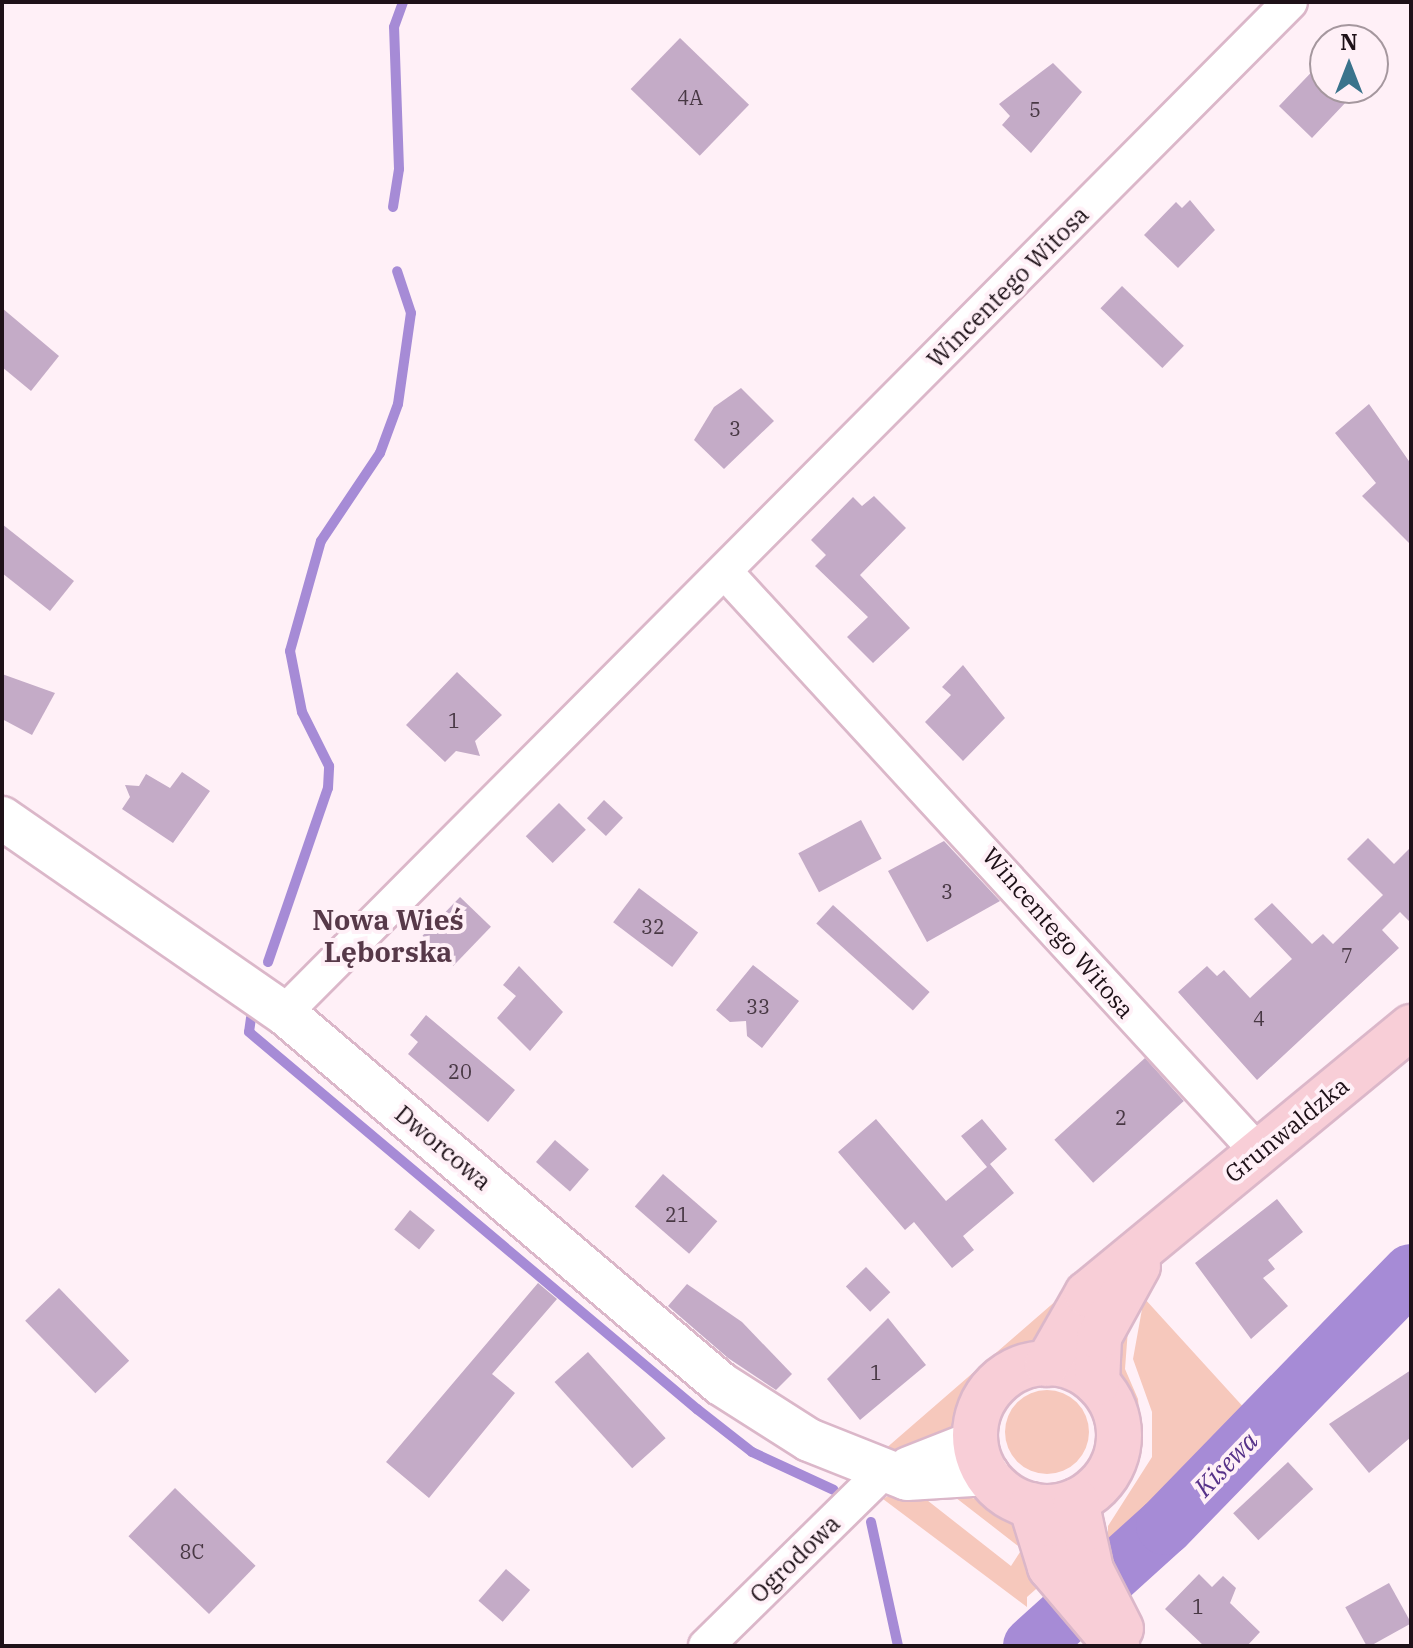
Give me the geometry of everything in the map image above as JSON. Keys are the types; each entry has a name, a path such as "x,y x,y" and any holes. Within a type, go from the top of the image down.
{"main road":[{"name":"Grunwaldzka","path":"1047,1364 1087,1294 1411,1027"},
{"name":"Grunwaldzka","path":"1097,1383 1099,1337 1163,1231"},
{"path":"1031,1505 1076,1501 1102,1480 1118,1450 1113,1406 1097,1383 1047,1364 999,1381 976,1419 982,1458 1031,1505 1050,1567 1079,1581 1115,1635"},
{"path":"1076,1501 1079,1581"}],"street":[{"name":"Wincentego Witosa","path":"284,1013 726,573 1290,2"},
{"name":"Wincentego Witosa","path":"726,573 930,787 1138,1024 1259,1153"},
{"name":"Dworcowa","path":"2,818 284,1013 721,1384 809,1440 884,1471"},
{"path":"884,1471 982,1458"},
{"name":"Ogrodowa","path":"706,1646 884,1471"}],"shaded area":[{"path":"1104,1259 1043,1335 982,1375 953,1427 901,1452 884,1450"},
{"path":"1144,1298 1247,1411 1108,1545 1108,1526 1152,1457 1152,1412 1133,1359"},
{"path":"1129,1316 1125,1369 1138,1399 1142,1443 1133,1478 1102,1514 1134,1443 1115,1358"},
{"path":"1047,1390 1063,1393 1077,1402 1086,1416 1089,1432 1086,1448 1077,1462 1063,1471 1047,1474 1031,1471 1017,1462 1008,1448 1005,1432 1008,1416 1017,1402 1031,1393"},
{"path":"895,1492 918,1493 1011,1566 1022,1549 951,1494 982,1500 1016,1523 1044,1582 1027,1597 1027,1607 883,1499"}],"building":[{"path":"680,38 749,105 700,156 631,89"},
{"path":"1053,63 1082,92 1031,153 1002,125 1010,116 999,104"},
{"path":"1309,75 1309,104 1344,104 1312,138 1279,106"},
{"path":"1190,200 1215,230 1178,268 1144,235 1176,202 1182,208"},
{"path":"1122,286 1184,346 1162,368 1100,308"},
{"path":"2,308 59,356 31,391 2,367"},
{"path":"741,388 774,421 724,469 694,440 714,407"},
{"path":"1369,404 1411,464 1411,545 1362,496 1376,483 1335,433"},
{"path":"874,496 906,528 860,575 910,628 873,663 847,637 868,617 815,566 826,555 811,540 853,497 862,506"},
{"path":"2,524 74,581 50,611 2,573"},
{"path":"963,665 1005,718 963,761 925,722 951,695 942,687"},
{"path":"457,672 502,715 475,741 480,756 456,751 445,762 406,725"},
{"path":"2,674 55,693 32,735 2,719"},
{"path":"182,772 210,791 173,843 122,809 130,797 125,785 139,786 146,774 170,788"},
{"path":"604,800 623,818 606,836 587,818"},
{"path":"559,803 586,830 553,863 526,836"},
{"path":"861,820 882,859 819,892 798,853"},
{"path":"1368,838 1394,864 1411,847 1411,923 1400,912 1382,930 1399,948 1257,1080 1178,992 1207,966 1217,976 1224,970 1250,998 1292,959 1254,919 1272,903 1312,944 1323,934 1333,944 1383,895 1347,859"},
{"path":"944,841 1000,901 927,942 888,871"},
{"path":"639,888 698,933 672,967 613,922"},
{"path":"460,897 491,927 453,966 422,936"},
{"path":"833,905 930,992 913,1011 816,924"},
{"path":"753,965 799,1001 762,1048 747,1036 746,1021 730,1022 716,1010"},
{"path":"519,966 563,1012 530,1051 497,1018 516,996 503,985"},
{"path":"426,1015 515,1090 488,1122 408,1054 418,1042 410,1035"},
{"path":"1145,1058 1184,1101 1093,1183 1054,1140"},
{"path":"876,1119 946,1201 987,1167 961,1136 982,1119 1007,1149 990,1164 1014,1193 963,1236 974,1250 952,1268 914,1222 905,1230 838,1152"},
{"path":"555,1140 589,1170 570,1191 536,1162"},
{"path":"663,1174 717,1221 689,1254 635,1206"},
{"path":"1277,1199 1303,1232 1268,1260 1275,1269 1263,1278 1288,1306 1251,1339 1195,1263"},
{"path":"410,1210 435,1230 419,1250 394,1229"},
{"path":"866,1267 890,1292 870,1312 846,1286"},
{"path":"538,1283 557,1299 492,1374 515,1393 429,1498 386,1462"},
{"path":"687,1284 742,1322 792,1374 776,1390 728,1358 668,1306"},
{"path":"59,1288 129,1361 95,1393 25,1321"},
{"path":"888,1318 926,1365 860,1420 827,1379"},
{"path":"588,1352 666,1438 632,1468 555,1382"},
{"path":"1411,1370 1411,1437 1369,1473 1329,1424"},
{"path":"1288,1462 1313,1489 1258,1540 1233,1513"},
{"path":"175,1488 256,1566 209,1614 128,1536"},
{"path":"506,1569 530,1590 503,1622 478,1601"},
{"path":"1199,1574 1212,1587 1223,1576 1236,1588 1230,1603 1260,1632 1247,1646 1204,1646 1165,1609"},
{"path":"1389,1583 1411,1623 1367,1646 1345,1607"}],"waterway":[{"path":"393,207 399,169 394,27 403,2"},
{"path":"268,962 328,788 329,766 302,712 290,651 321,541 380,453 398,404 411,313 397,271"},
{"path":"251,1018 249,1032 697,1409 752,1452 834,1490"},
{"name":"Kisewa","path":"1032,1646 1165,1526 1411,1273"},
{"path":"871,1522 898,1646"}],"district":[{"name":"Nowa Wieś Lęborska","path":"388,936"}]}
